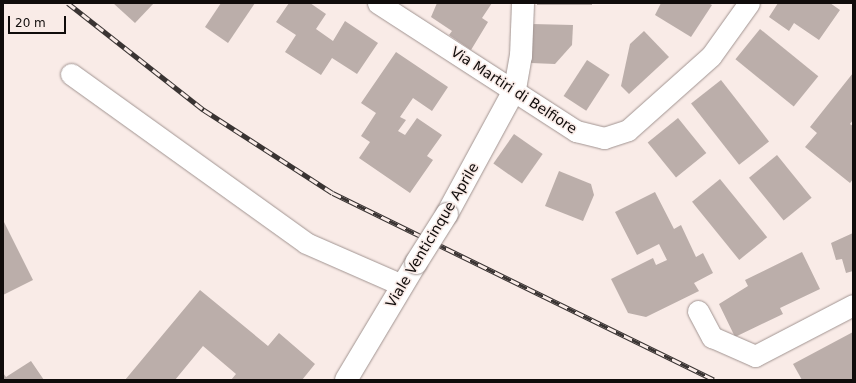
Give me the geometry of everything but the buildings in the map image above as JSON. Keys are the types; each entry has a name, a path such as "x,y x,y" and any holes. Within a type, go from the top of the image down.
{"street":[{"name":"Via Martiri di Belfiore","path":"378,3 515,89 576,131 591,137 616,136 628,130 711,56 749,3"},
{"name":"Viale Venticinque Aprile","path":"346,380 402,285 447,214 515,89 521,56 523,3"},
{"path":"71,74 306,243 402,285"},
{"path":"698,311 712,337 755,356 853,305"}],"railway":[{"path":"68,3 204,110 333,193 714,380"}]}
